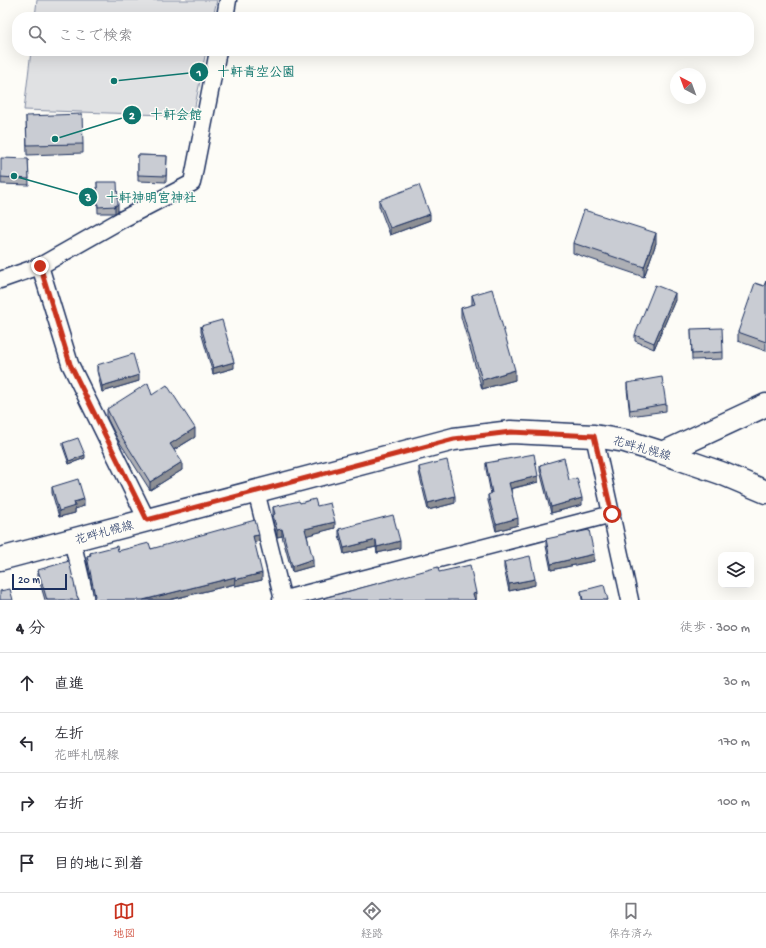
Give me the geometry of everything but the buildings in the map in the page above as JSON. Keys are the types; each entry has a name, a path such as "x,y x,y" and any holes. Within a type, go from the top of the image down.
{"main road":[{"path":"663,453 766,405"},
{"name":"花畔札幌線","path":"0,559 454,439 511,432 594,436 625,441 721,473 766,492"}],"street":[{"path":"226,12 228,0"},
{"path":"0,280 40,266 121,220 192,184 217,56"},
{"path":"40,266 70,364 147,520"},
{"path":"594,436 630,600"},
{"path":"256,492 282,600 612,514"},
{"path":"72,540 86,600"}],"shaded area":[{"path":"37,0 217,0 214,12 36,12"},
{"path":"30,56 205,56 193,116 24,110"}],"place":[{"name":"十軒青空公園","path":"114,81"},
{"name":"十軒会館","path":"55,139"},
{"name":"十軒神明宮神社","path":"14,176"}],"route":[{"path":"40,266 70,364 147,520 454,439 511,432 594,436 612,514"}]}
